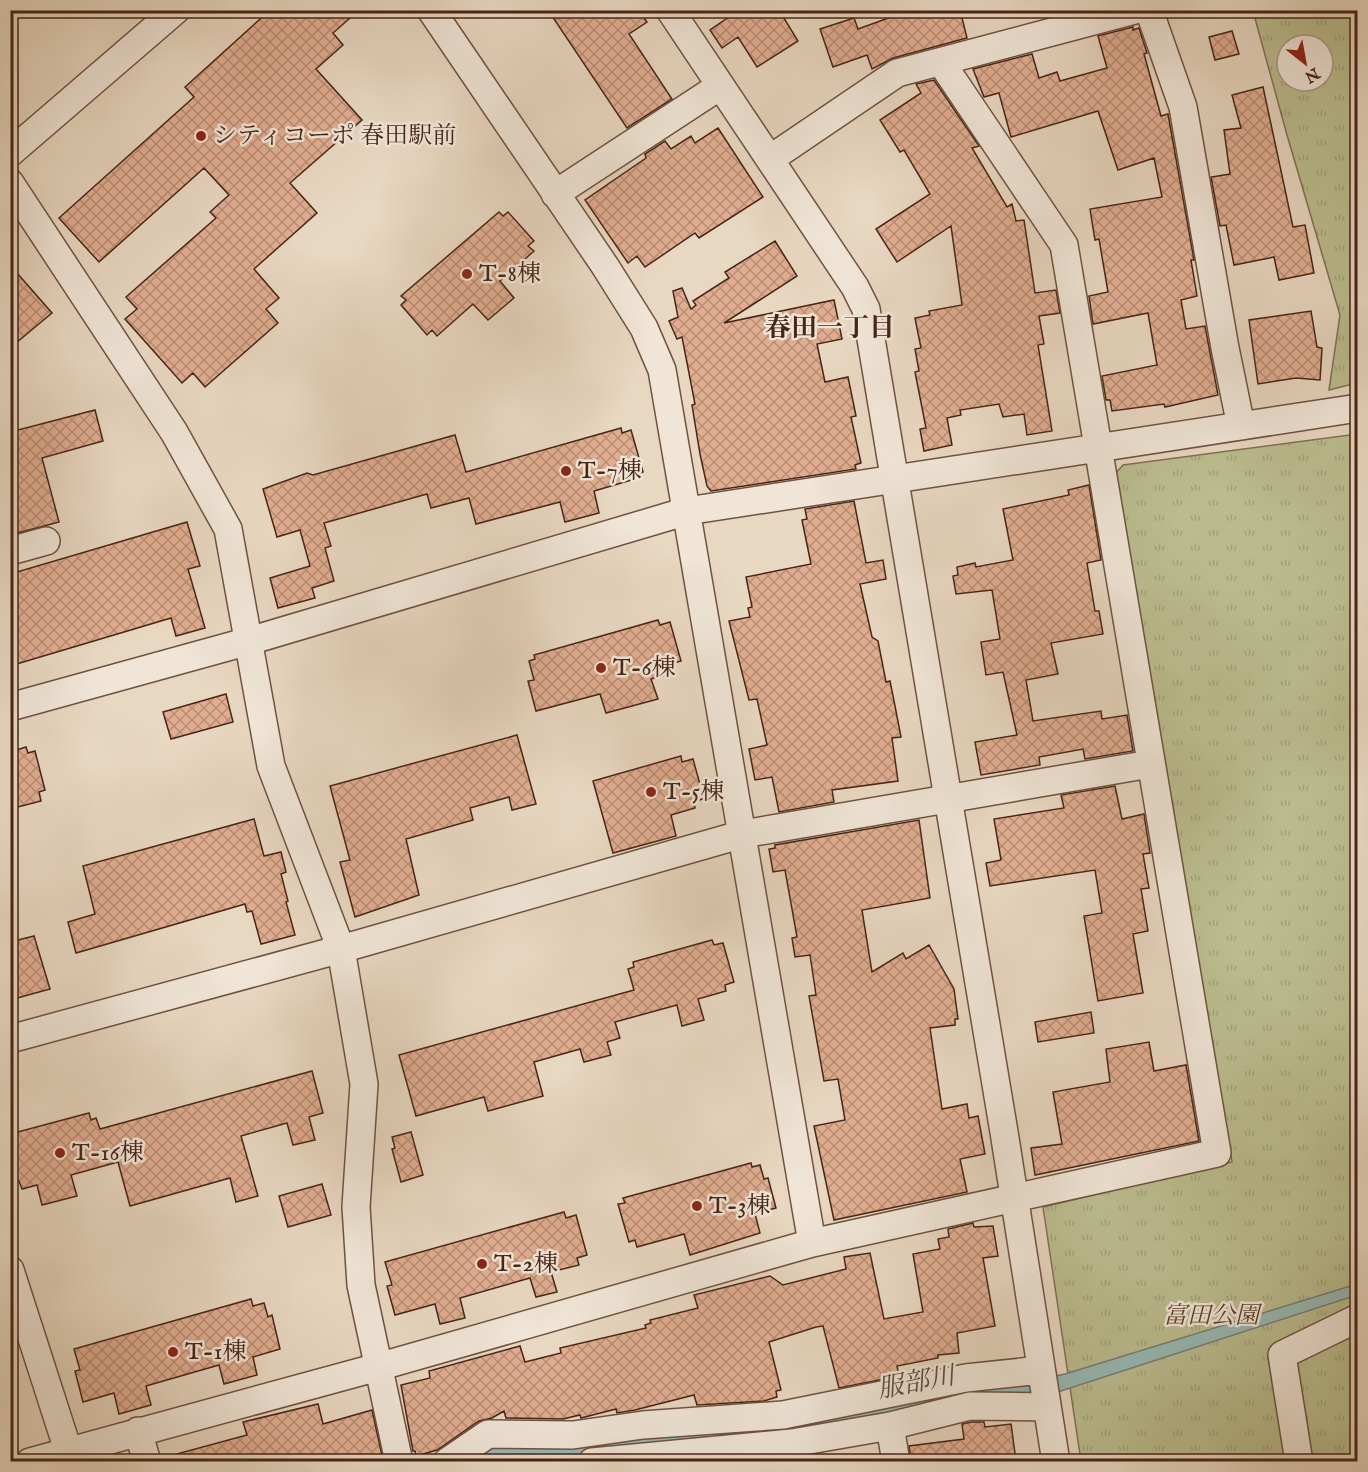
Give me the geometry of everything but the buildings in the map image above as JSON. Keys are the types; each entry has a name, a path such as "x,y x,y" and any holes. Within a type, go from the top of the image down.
{"street":[{"path":"10,153 176,10"},
{"path":"431,10 644,328 662,370 812,1243"},
{"path":"670,10 855,287 866,309 1015,1199 1056,1461"},
{"path":"770,159 897,73 1135,10"},
{"path":"1149,10 1183,107 1241,426"},
{"path":"30,1461 378,1367 812,1243 1217,1153 1150,764 1100,447 1064,245 941,62"},
{"path":"555,194 720,86"},
{"path":"10,183 174,432 228,529 271,766 341,949 364,1084 357,1214 361,1285 399,1461"},
{"path":"10,707 249,641 687,511 1358,408"},
{"path":"10,551 46,541"},
{"path":"10,1039 341,949 742,834 1150,764"},
{"path":"10,1270 68,1450"},
{"path":"1299,1461 1282,1355 1358,1318"},
{"path":"447,1461 488,1434 573,1436 643,1425 783,1415 966,1378 1041,1370"},
{"path":"592,1461 792,1443 890,1426 970,1406 1046,1402"},
{"path":"890,1426 896,1461"},
{"path":"138,1431 147,1461"}],"green space":[{"path":"1253,11 1357,11 1357,383 1329,390 1340,315 1275,93 1335,93 1335,33 1275,33 1275,91"},
{"name":"富田公園","path":"1357,434 1357,1461 1081,1461 1043,1207 1232,1162 1115,474 1123,465"}],"water":[{"path":"1357,1284 1357,1295 1027,1402 792,1436 646,1446 560,1458 488,1457 481,1461 461,1462 484,1447 1018,1384 1065,1374"}],"place":[{"name":"シティコーポ 春田駅前","path":"201,136"},
{"name":"T-8棟","path":"467,274"},
{"name":"T-7棟","path":"566,471"},
{"name":"T-6棟","path":"601,668"},
{"name":"T-5棟","path":"651,792"},
{"name":"T-16棟","path":"60,1153"},
{"name":"T-3棟","path":"697,1206"},
{"name":"T-2棟","path":"482,1264"},
{"name":"T-1棟","path":"173,1352"}],"district":[{"name":"春田一丁目","path":"830,328"}],"water label":[{"name":"服部川","path":"916,1383"}]}
